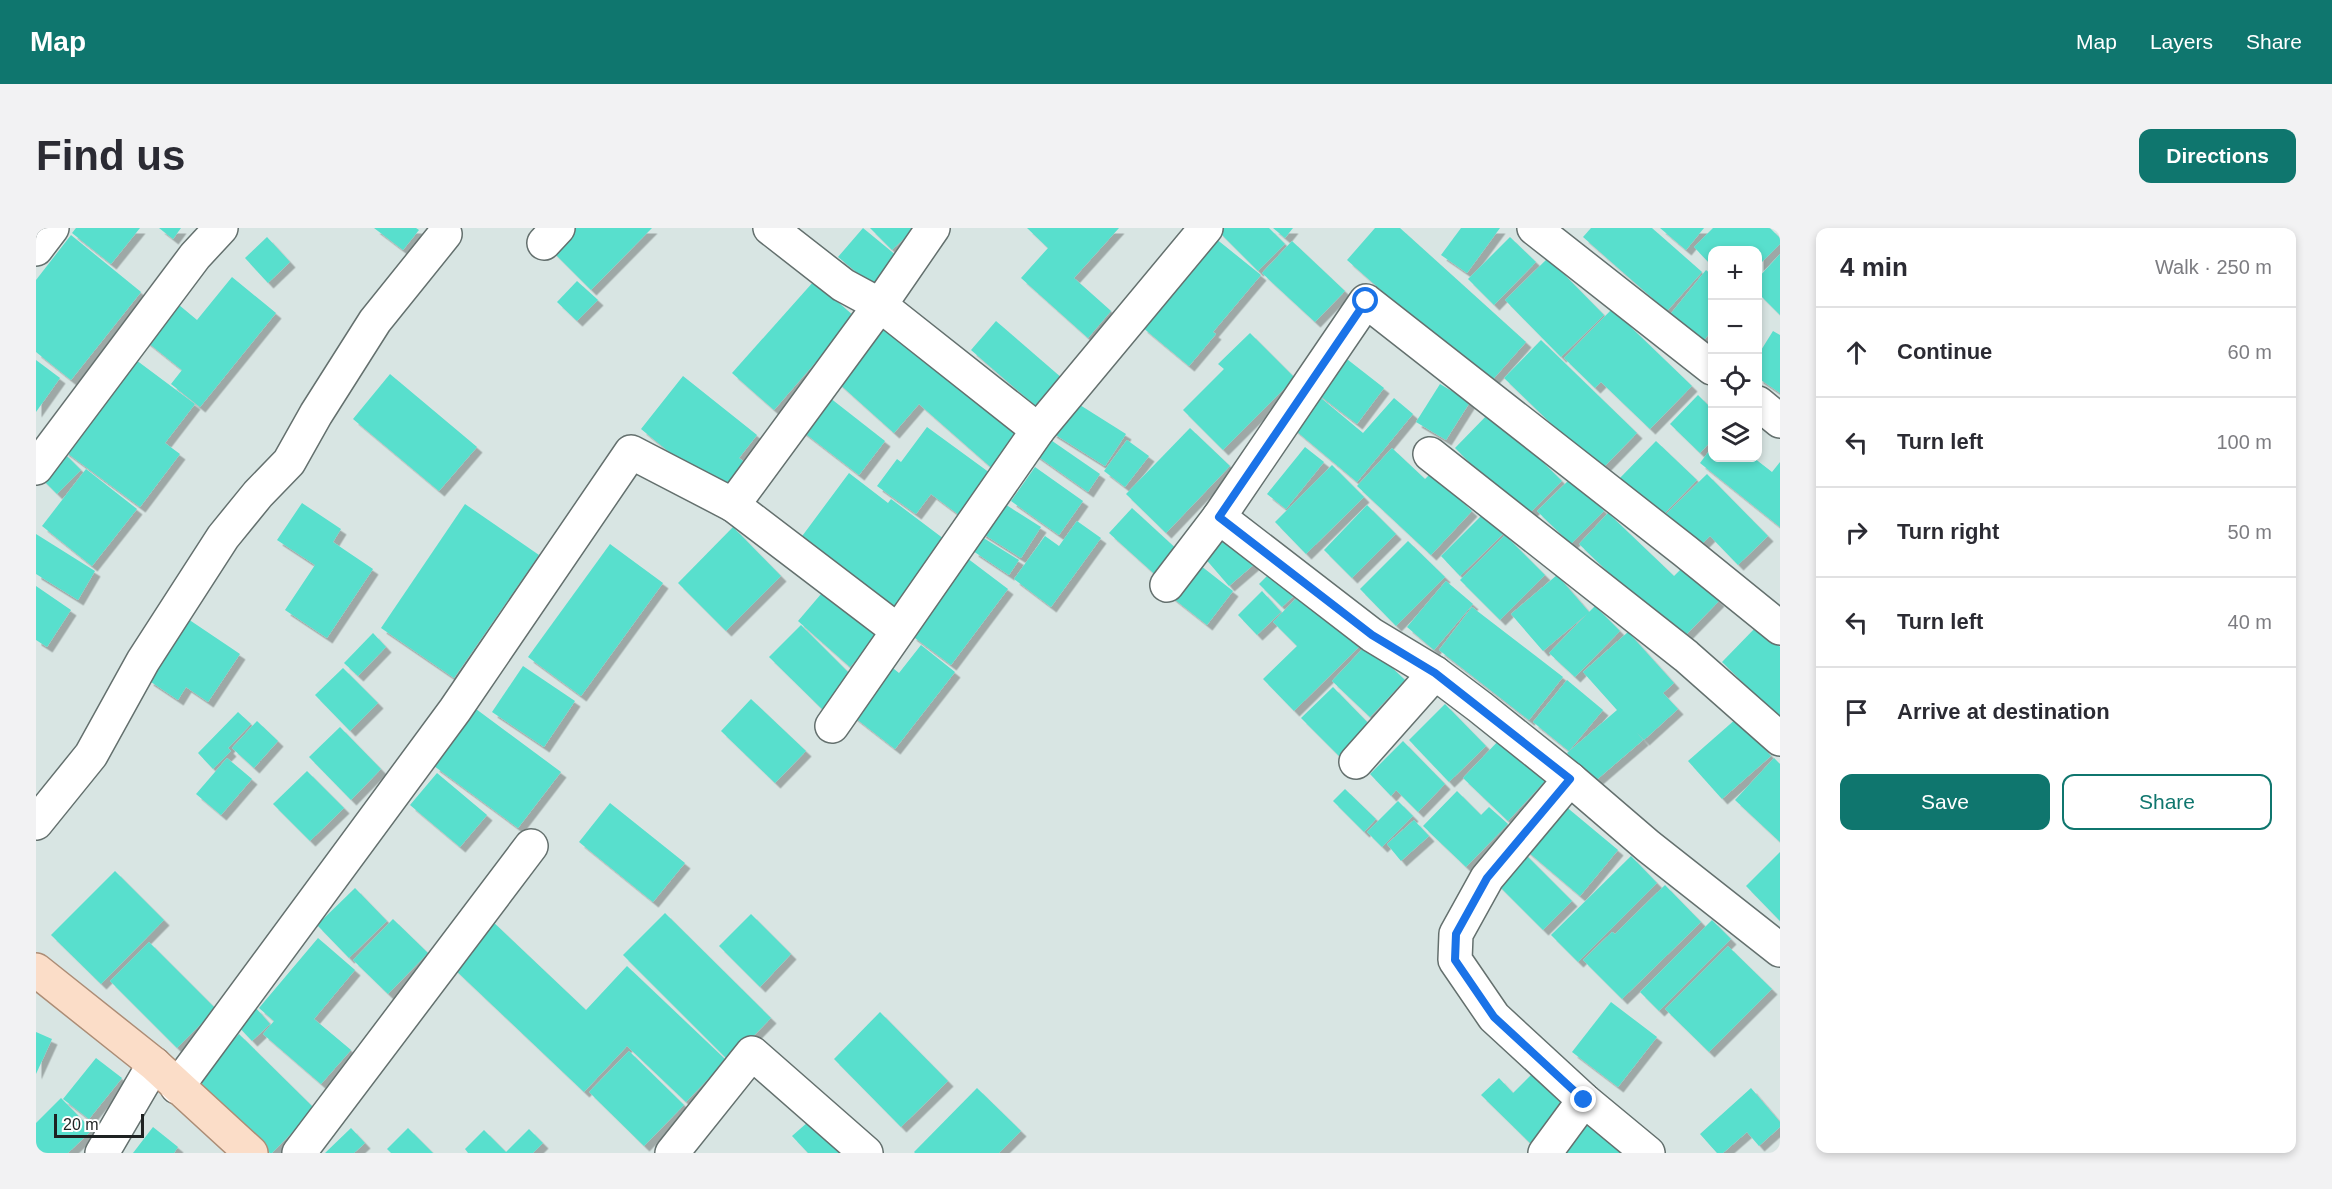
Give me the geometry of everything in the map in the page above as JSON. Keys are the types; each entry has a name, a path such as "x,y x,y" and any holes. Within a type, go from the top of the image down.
{"main road":[{"path":"36,970 154,1064 250,1153"}],"street":[{"path":"36,249 52,228"},
{"path":"36,468 195,256 221,228"},
{"path":"770,228 843,285 880,305 1038,430"},
{"path":"732,505 880,305 933,228"},
{"path":"1534,228 1708,364"},
{"path":"36,823 91,755 143,661 223,537 258,494 289,462 316,414 375,321 445,234"},
{"path":"831,726 1038,430 1188,234"},
{"path":"1167,585 1219,517 1366,301 1780,628"},
{"path":"1762,406 1780,421"},
{"path":"177,1087 455,710 632,452 732,505 897,630"},
{"path":"1430,454 1686,656 1780,739"},
{"path":"1219,517 1372,635 1435,673 1570,779 1647,846 1780,950"},
{"path":"1356,762 1435,673"},
{"path":"1570,779 1487,878 1456,934 1455,960 1494,1017 1584,1100 1648,1153"},
{"path":"299,1153 531,846"},
{"path":"672,1153 752,1053 866,1153"},
{"path":"102,1153 154,1064"},
{"path":"1545,1153 1584,1100"}],"building":[{"path":"76,228 140,228 111,264 72,233"},
{"path":"159,228 181,228 173,239"},
{"path":"374,228 416,228 419,230 403,250"},
{"path":"563,228 652,228 591,290 546,245"},
{"path":"863,228 897,256 872,285 838,257"},
{"path":"870,228 915,228 892,250"},
{"path":"1027,228 1119,228 1074,278 1111,311 1088,338 1021,278 1048,248"},
{"path":"1221,228 1269,228 1285,244 1258,271 1218,231"},
{"path":"1273,228 1293,228 1285,238"},
{"path":"1375,228 1400,228 1526,342 1488,385 1347,260"},
{"path":"1461,228 1500,228 1467,273 1441,255"},
{"path":"1591,228 1652,228 1702,272 1667,311 1583,237"},
{"path":"1660,228 1704,228 1686,250"},
{"path":"1713,228 1770,228 1780,238 1780,244 1762,262 1762,246 1708,246 1708,262 1694,247"},
{"path":"71,235 141,292 71,380 36,352 36,280"},
{"path":"267,237 290,262 268,283 245,258"},
{"path":"1510,237 1536,262 1494,305 1468,279"},
{"path":"1215,238 1261,275 1213,332 1216,334 1189,366 1142,327"},
{"path":"1292,241 1345,291 1315,322 1262,273"},
{"path":"1780,254 1780,315 1762,297 1762,274"},
{"path":"1548,258 1604,315 1561,357 1505,300"},
{"path":"1706,270 1708,272 1708,335 1701,344 1668,317"},
{"path":"232,277 276,313 200,407 171,384 182,370 142,338 173,300 197,320"},
{"path":"577,281 598,300 577,321 557,302"},
{"path":"814,281 855,317 774,410 732,373"},
{"path":"1612,309 1692,386 1650,429 1601,382 1595,388 1564,358"},
{"path":"887,321 1021,439 994,470 919,404 894,433 835,380"},
{"path":"996,321 1063,379 1038,408 971,350"},
{"path":"1773,331 1780,335 1780,393 1762,381 1762,349"},
{"path":"1250,333 1295,378 1223,450 1183,410 1224,369 1218,364"},
{"path":"1541,340 1637,433 1600,471 1504,378"},
{"path":"1343,356 1384,388 1357,424 1315,392"},
{"path":"132,357 195,404 165,443 180,454 140,507 63,450"},
{"path":"36,360 60,378 36,412"},
{"path":"390,374 477,447 439,491 353,419"},
{"path":"683,376 757,435 739,458 747,464 722,495 641,429"},
{"path":"1440,384 1470,402 1446,440 1416,422"},
{"path":"1315,393 1363,433 1394,398 1413,414 1357,482 1289,425"},
{"path":"825,394 885,441 859,475 798,428"},
{"path":"1698,395 1708,405 1708,444 1700,453 1670,424"},
{"path":"1072,400 1126,434 1105,466 1051,432"},
{"path":"1491,411 1562,481 1525,518 1455,448"},
{"path":"927,427 990,473 959,515 931,494 916,514 877,486 897,459 901,462"},
{"path":"1190,428 1230,466 1166,533 1126,494"},
{"path":"1045,436 1100,474 1088,492 1033,453"},
{"path":"1127,440 1149,456 1125,487 1104,471"},
{"path":"1656,441 1697,480 1659,519 1618,480"},
{"path":"1305,447 1324,462 1286,509 1267,494"},
{"path":"1392,448 1425,479 1431,473 1472,511 1431,555 1357,486"},
{"path":"63,452 81,470 57,494 40,477"},
{"path":"1708,452 1708,462 1759,462 1772,472 1780,462 1780,527 1700,463"},
{"path":"1332,465 1364,497 1306,554 1275,522"},
{"path":"1035,467 1083,501 1059,535 1011,501"},
{"path":"86,469 137,509 92,566 42,526"},
{"path":"849,473 888,503 891,499 948,542 893,615 797,543"},
{"path":"1707,474 1768,536 1738,565 1710,536 1698,548 1665,515"},
{"path":"1571,478 1604,511 1571,544 1537,511"},
{"path":"1000,501 1041,527 1021,558 980,532"},
{"path":"302,503 341,529 333,542 373,569 327,638 285,610 315,565 277,540"},
{"path":"465,504 539,555 454,678 381,628"},
{"path":"1367,505 1396,534 1352,578 1324,550"},
{"path":"1132,508 1182,554 1160,579 1109,533"},
{"path":"1608,513 1674,576 1683,567 1719,601 1680,641 1579,544"},
{"path":"1483,514 1503,534 1460,576 1441,556"},
{"path":"1077,521 1101,538 1051,607 1014,579 1045,536 1059,546"},
{"path":"1226,524 1258,561 1229,586 1197,549"},
{"path":"733,527 781,576 726,631 678,583"},
{"path":"36,534 95,571 78,600 36,574"},
{"path":"1505,535 1545,575 1500,620 1460,580"},
{"path":"982,537 1019,560 1009,575 973,551"},
{"path":"1408,541 1445,577 1396,626 1360,589"},
{"path":"610,544 663,583 581,696 528,657"},
{"path":"967,558 1008,589 951,665 911,635"},
{"path":"1196,562 1233,591 1207,625 1169,595"},
{"path":"1278,565 1301,589 1282,607 1259,584"},
{"path":"1557,575 1589,612 1595,606 1620,631 1575,677 1549,653 1587,614 1543,651 1511,614"},
{"path":"1446,581 1473,604 1434,650 1407,627"},
{"path":"36,586 71,610 47,647 36,640"},
{"path":"827,587 880,633 850,667 798,621"},
{"path":"1306,588 1362,644 1294,711 1263,679 1297,646 1273,622"},
{"path":"1262,591 1281,612 1257,635 1238,615"},
{"path":"1472,607 1563,677 1529,720 1439,650"},
{"path":"188,619 240,654 208,702 186,687 178,700 148,680"},
{"path":"801,625 853,677 822,709 769,657"},
{"path":"1758,625 1780,647 1780,719 1722,662"},
{"path":"1628,632 1674,683 1663,693 1678,709 1644,740 1637,733 1643,740 1593,783 1567,753 1617,710 1583,672"},
{"path":"373,633 386,647 358,676 344,663"},
{"path":"1367,644 1405,680 1370,717 1332,681"},
{"path":"921,645 955,672 895,749 845,710 884,661 899,673"},
{"path":"523,666 575,701 544,747 492,712"},
{"path":"343,668 378,703 350,731 315,695"},
{"path":"1567,680 1603,710 1569,751 1533,722"},
{"path":"1333,687 1372,727 1341,758 1301,718"},
{"path":"751,699 806,751 775,783 721,731"},
{"path":"1445,704 1486,746 1449,782 1409,740"},
{"path":"476,709 561,772 518,828 434,766"},
{"path":"238,712 251,724 228,748 231,751 213,769 198,753"},
{"path":"1737,718 1771,756 1722,799 1688,761"},
{"path":"257,721 278,741 254,768 232,748"},
{"path":"340,727 381,769 351,800 309,757"},
{"path":"1501,738 1545,781 1508,821 1463,778"},
{"path":"1403,741 1445,784 1418,812 1396,790 1391,796 1370,774"},
{"path":"227,758 252,779 221,815 196,794"},
{"path":"1774,758 1780,764 1780,842 1735,800"},
{"path":"307,771 344,808 310,841 273,804"},
{"path":"437,773 487,815 460,847 410,805"},
{"path":"1345,789 1376,819 1364,832 1333,801"},
{"path":"1457,791 1481,815 1489,807 1508,824 1466,867 1423,826"},
{"path":"1558,800 1618,850 1580,896 1521,846"},
{"path":"1398,801 1413,816 1382,847 1367,832"},
{"path":"610,803 685,863 653,902 579,842"},
{"path":"1414,820 1429,836 1401,861 1387,844"},
{"path":"1521,850 1572,901 1543,930 1492,879"},
{"path":"1780,852 1780,921 1746,886"},
{"path":"1631,856 1657,883 1578,962 1551,935"},
{"path":"115,871 164,920 101,984 51,935"},
{"path":"1665,885 1701,922 1622,999 1583,960 1612,932 1615,934"},
{"path":"355,888 387,921 349,958 317,925"},
{"path":"665,913 771,1018 729,1061 623,955"},
{"path":"751,914 791,954 760,987 719,946"},
{"path":"393,919 428,953 388,994 353,960"},
{"path":"491,920 586,1010 627,966 726,1060 686,1102 627,1046 584,1092 449,964"},
{"path":"1712,920 1731,939 1659,1011 1640,992"},
{"path":"318,938 355,970 314,1019 351,1050 321,1084 263,1034 274,1021 259,1008"},
{"path":"149,942 216,1009 177,1048 110,981"},
{"path":"1728,946 1772,989 1709,1052 1665,1009"},
{"path":"1611,1002 1657,1037 1618,1087 1572,1052"},
{"path":"255,1007 270,1024 252,1041 237,1025"},
{"path":"880,1012 948,1081 901,1127 834,1059"},
{"path":"36,1032 52,1039 36,1074"},
{"path":"239,1034 315,1109 272,1153 194,1080"},
{"path":"629,1051 684,1105 644,1146 589,1092"},
{"path":"96,1058 122,1078 89,1119 63,1099"},
{"path":"1533,1073 1566,1106 1530,1143 1481,1095 1499,1078 1513,1093"},
{"path":"977,1088 1021,1131 999,1153 915,1153 914,1152"},
{"path":"1751,1088 1780,1122 1780,1127 1759,1146 1747,1132 1723,1153 1717,1153 1700,1134"},
{"path":"61,1098 92,1130 68,1153 36,1153 36,1123"},
{"path":"816,1115 850,1153 808,1153 792,1136"},
{"path":"1589,1121 1621,1153 1558,1153"},
{"path":"153,1127 178,1147 174,1153 133,1153"},
{"path":"351,1128 365,1143 354,1153 325,1153"},
{"path":"408,1128 433,1153 391,1153 387,1149"},
{"path":"529,1129 543,1143 533,1153 468,1153 465,1149 484,1130 506,1152"}],"route":[{"path":"1366,301 1219,517 1372,635 1435,673 1570,779 1487,878 1456,934 1455,960 1494,1017 1584,1100"}]}
